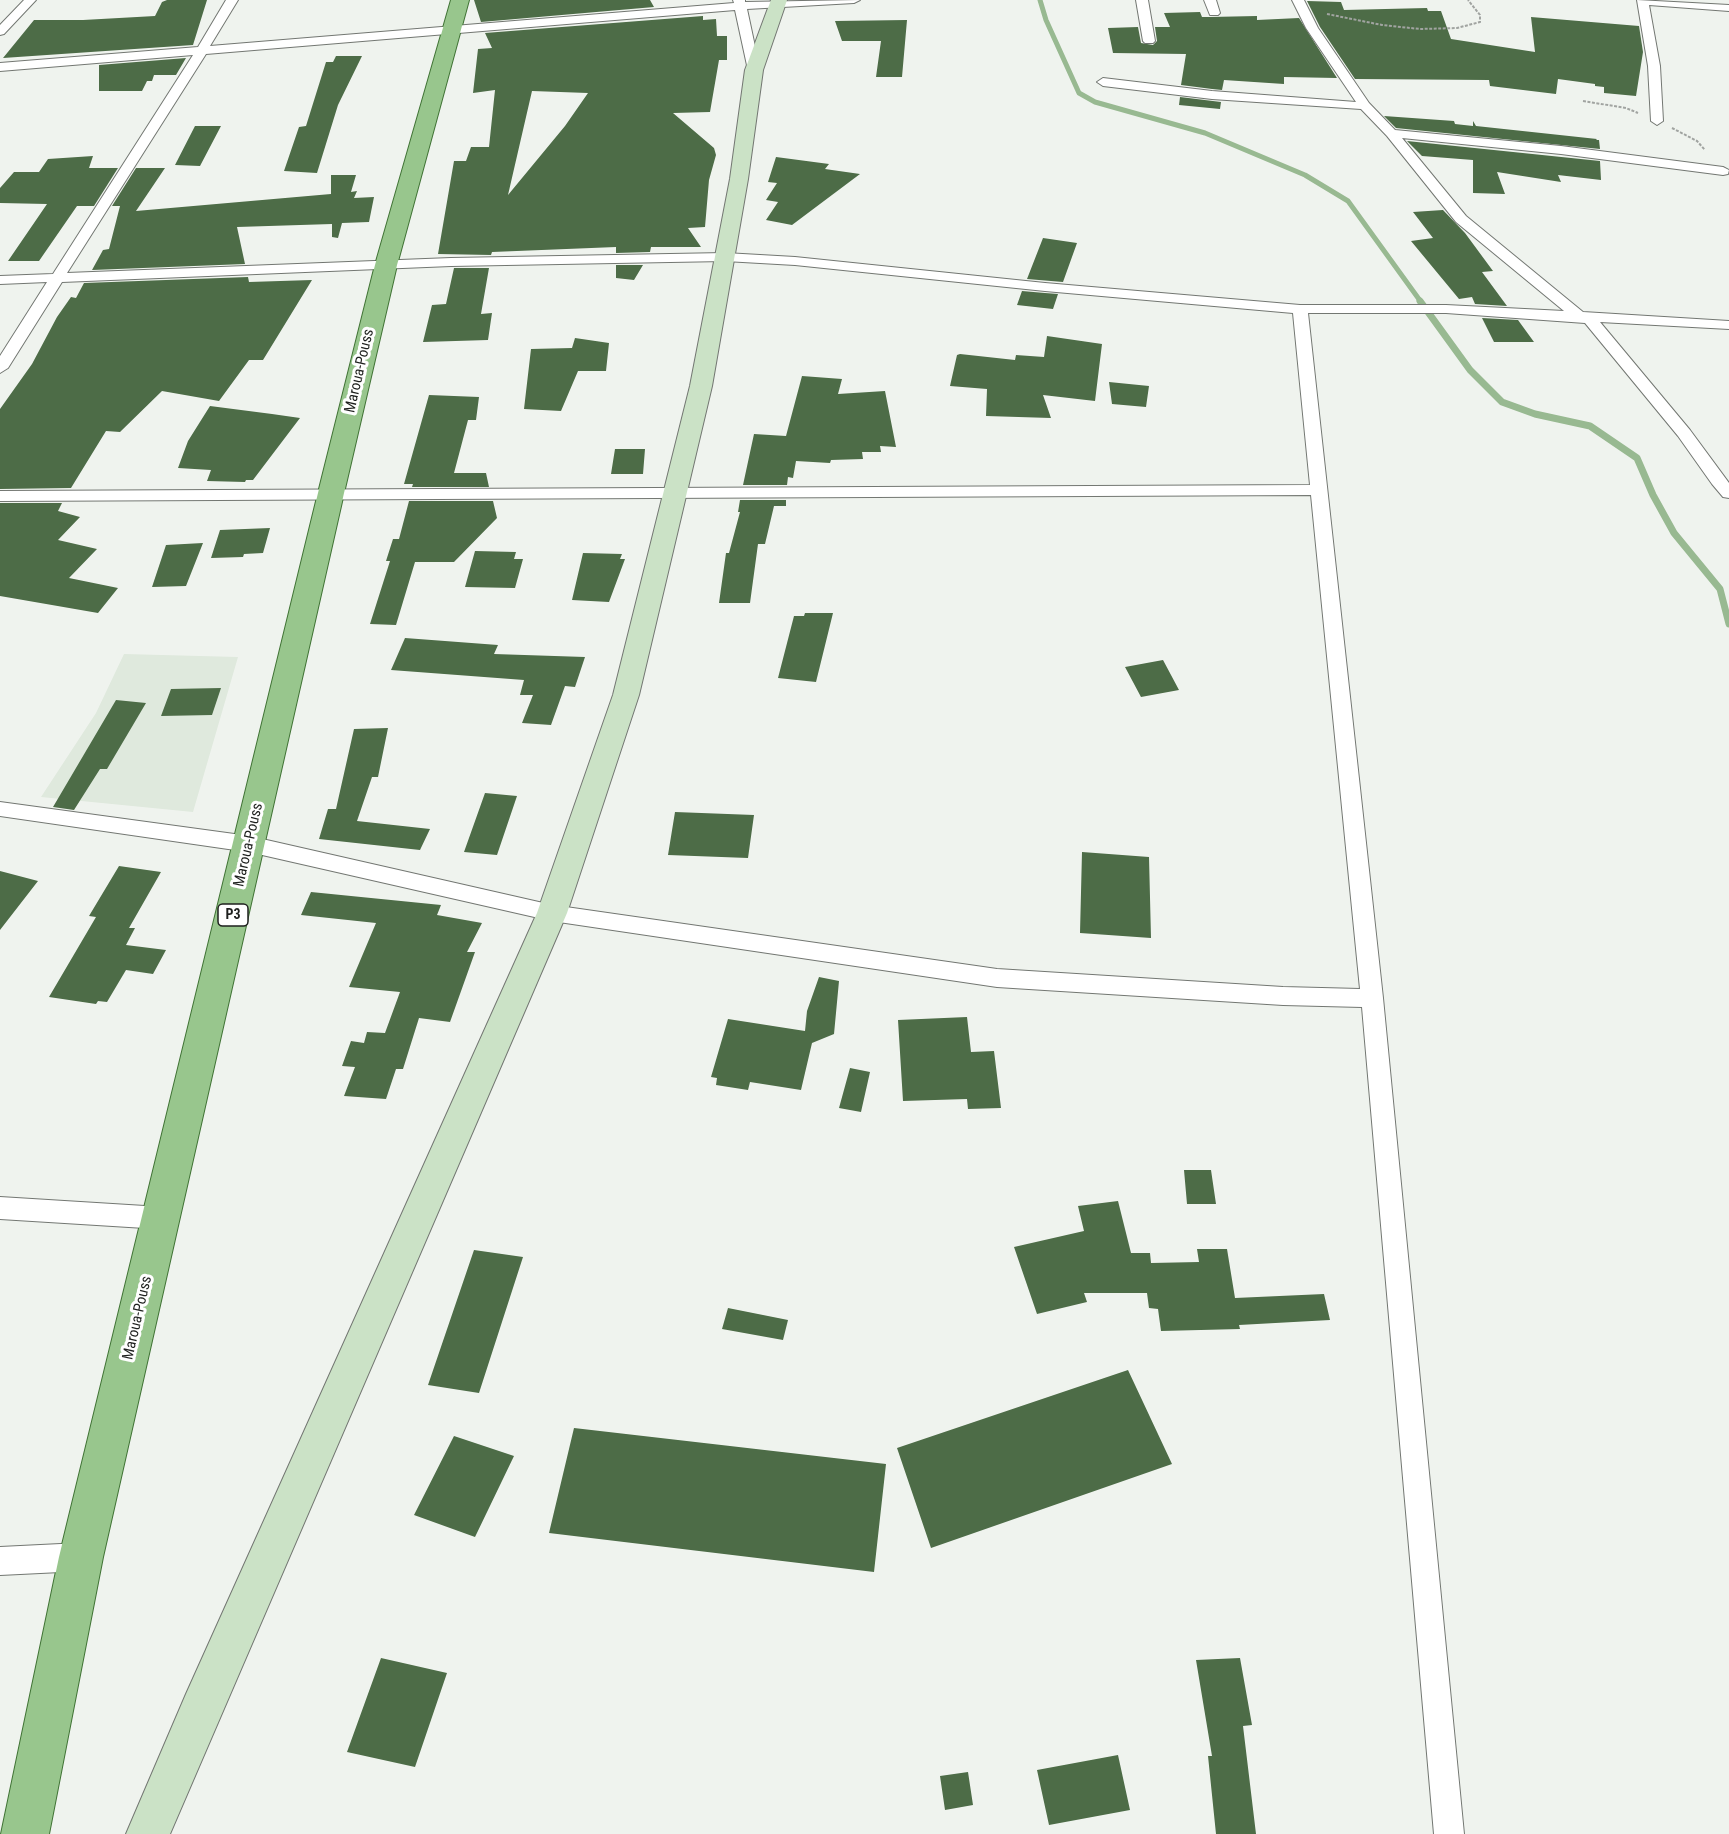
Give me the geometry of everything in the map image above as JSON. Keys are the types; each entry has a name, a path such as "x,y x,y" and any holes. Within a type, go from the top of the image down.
{"main road":[{"path":"148,1834 552,913 626,695 701,386 739,179 754,70 779,2"},
{"name":"Maroua-Pouss","path":"25,1834 81,1557 331,493 386,265 456,15"}],"street":[{"path":"0,32 30,0"},
{"path":"0,368 232,0"},
{"path":"0,67 202,50 456,15 854,0"},
{"path":"1142,0 1149,41"},
{"path":"1210,0 1214,13"},
{"path":"1658,121 1654,66 1643,1 1729,8"},
{"path":"739,3 754,70"},
{"path":"1300,5 1312,28 1365,106 1391,133 1461,219 1586,319 1684,433 1729,493"},
{"path":"1104,82 1212,95 1365,106"},
{"path":"1391,133 1561,150 1723,171"},
{"path":"0,280 386,265 725,257 795,261 1045,287 1300,309 1446,309 1728,327"},
{"path":"1300,309 1372,998 1449,1834"},
{"path":"0,496 1319,490"},
{"path":"0,809 249,844 552,913 997,978 1283,996 1372,998"},
{"path":"0,1208 161,1218"},
{"path":"0,1561 81,1557"}],"path":[{"path":"1300,5 1382,25 1420,29 1456,28 1480,22 1480,15 1468,0"}],"shaded area":[{"path":"124,654 238,657 193,812 41,797 96,713"}],"building":[{"path":"207,0 193,45 3,58 34,20 155,16 162,2"},
{"path":"474,0 650,0 654,7 481,22"},
{"path":"1307,1 1341,2 1344,10 1427,8 1428,11 1441,11 1451,39 1535,52 1531,17 1639,26 1643,52 1636,96 1604,93 1604,87 1595,86 1595,84 1558,79 1556,94 1490,86 1489,80 1355,79 1320,27"},
{"path":"1200,12 1202,17 1257,16 1257,20 1299,18 1337,78 1284,77 1284,84 1224,80 1222,90 1212,89 1181,85 1186,54 1113,53 1108,28 1138,27 1141,43 1153,45 1157,41 1155,27 1170,27 1164,13"},
{"path":"703,16 703,20 716,19 717,36 727,36 727,60 719,60 710,112 673,113 714,148 716,155 709,180 705,227 688,228 701,247 651,247 650,252 616,253 616,247 492,252 491,255 438,254 454,161 466,161 471,147 489,147 495,90 473,93 478,49 492,48 485,33","holes":["532,91 588,93 565,126 508,195"]},
{"path":"907,20 902,77 876,77 881,41 842,41 835,21"},
{"path":"336,56 362,56 338,105 317,173 284,171 299,127 306,126 326,62 333,62"},
{"path":"186,58 176,75 154,75 152,81 147,81 142,91 99,91 99,65"},
{"path":"1180,97 1221,102 1220,109 1179,105"},
{"path":"1384,116 1454,121 1455,124 1473,126 1473,121 1476,126 1597,139 1600,149 1396,128"},
{"path":"195,126 221,126 200,166 175,165"},
{"path":"1407,141 1600,161 1601,180 1558,175 1561,182 1497,172 1505,194 1473,193 1473,160 1422,156"},
{"path":"93,156 89,168 118,168 94,206 77,206 39,261 8,261 47,204 0,203 0,188 14,172 39,172 48,159"},
{"path":"776,157 829,164 825,169 860,174 792,225 766,220 778,202 766,200 777,183 768,182"},
{"path":"136,168 165,168 136,211 331,194 331,175 356,175 351,192 357,191 354,198 374,197 369,222 342,223 338,238 332,237 332,224 237,227 245,264 92,270 103,250 109,249 120,206 112,206"},
{"path":"1443,210 1465,233 1493,271 1482,272 1507,306 1475,304 1472,297 1459,299 1411,241 1433,238 1413,212"},
{"path":"1043,238 1077,243 1063,282 1027,279"},
{"path":"616,265 643,265 634,280 616,278"},
{"path":"454,268 489,268 481,314 492,313 488,340 423,342 432,305 446,304"},
{"path":"248,277 249,282 312,280 263,360 249,360 219,401 162,391 120,432 106,431 71,488 0,489 0,409 32,364 57,317 71,297 76,298 84,283"},
{"path":"1022,291 1058,294 1053,309 1017,305"},
{"path":"1482,318 1518,320 1534,342 1494,342"},
{"path":"1047,336 1102,344 1095,401 1043,395 1051,418 986,416 987,389 950,386 957,355 1015,360 1016,355 1044,357"},
{"path":"575,338 609,343 606,371 578,371 561,411 524,409 531,349 572,348"},
{"path":"802,376 842,379 838,394 885,391 896,447 880,446 881,452 862,452 863,459 831,460 830,463 796,461 793,478 788,477 787,485 743,485 754,434 786,436"},
{"path":"1109,382 1149,386 1146,407 1112,404"},
{"path":"429,395 479,397 476,420 468,420 454,473 486,473 489,487 412,487 413,484 404,484"},
{"path":"210,406 300,418 253,480 245,482 207,481 211,470 178,468 188,441"},
{"path":"615,449 645,449 643,474 611,474"},
{"path":"740,500 786,500 786,506 774,506 765,544 758,544 750,603 719,603 726,553 729,553 740,512 738,512"},
{"path":"409,501 493,501 497,518 454,562 415,562 396,625 370,624 390,561 386,561 393,539 399,539"},
{"path":"0,503 62,503 58,511 80,517 58,540 97,549 69,578 118,588 98,613 0,596"},
{"path":"270,528 263,553 244,554 243,557 211,558 220,530"},
{"path":"203,543 186,586 152,587 166,545"},
{"path":"475,551 516,552 514,559 523,559 515,588 465,587"},
{"path":"583,553 622,554 620,559 625,559 609,602 572,600"},
{"path":"805,613 833,613 816,682 778,678 794,616 804,616"},
{"path":"405,638 498,645 494,654 585,657 575,687 565,686 551,725 522,723 533,695 520,695 524,680 391,670"},
{"path":"1163,660 1179,690 1141,697 1125,667"},
{"path":"221,688 212,715 161,716 171,689"},
{"path":"116,700 146,703 107,769 100,769 74,810 53,807"},
{"path":"388,728 378,777 372,777 357,821 430,829 420,850 319,839 328,809 336,809 354,729"},
{"path":"485,793 517,796 497,855 464,852"},
{"path":"675,812 754,815 748,858 668,855"},
{"path":"1082,852 1149,857 1151,938 1080,933"},
{"path":"119,866 161,872 129,928 135,928 126,945 166,950 153,974 126,970 107,1002 98,1001 96,1004 49,997 96,917 89,916"},
{"path":"0,871 38,881 0,930"},
{"path":"311,892 441,905 437,915 482,923 467,952 475,952 450,1022 419,1018 403,1069 396,1069 386,1099 344,1096 355,1067 342,1066 351,1041 364,1043 367,1032 385,1033 400,992 349,987 376,923 301,915"},
{"path":"819,977 839,981 834,1034 812,1043 801,1090 750,1082 748,1090 716,1085 717,1078 711,1077 728,1019 805,1031 807,1011"},
{"path":"967,1017 971,1052 994,1051 1001,1108 968,1109 967,1099 903,1101 898,1020"},
{"path":"850,1068 870,1072 861,1112 839,1108"},
{"path":"1184,1170 1211,1170 1216,1204 1187,1204"},
{"path":"1118,1201 1131,1253 1150,1253 1151,1263 1199,1262 1197,1249 1227,1249 1235,1298 1324,1294 1330,1320 1239,1325 1240,1329 1161,1331 1158,1309 1149,1308 1147,1293 1084,1293 1087,1302 1037,1314 1014,1247 1084,1231 1078,1206"},
{"path":"474,1250 523,1257 479,1393 428,1385"},
{"path":"728,1308 788,1320 783,1340 722,1329"},
{"path":"1128,1370 1172,1464 931,1548 897,1448"},
{"path":"574,1428 886,1464 874,1572 549,1533"},
{"path":"454,1436 514,1456 475,1537 414,1515"},
{"path":"381,1658 447,1673 415,1767 347,1752"},
{"path":"1240,1658 1252,1725 1243,1726 1256,1834 1216,1834 1208,1756 1212,1756 1196,1660"},
{"path":"1118,1755 1130,1810 1049,1825 1037,1770"},
{"path":"968,1772 973,1805 945,1810 940,1776"}],"waterway":[{"path":"1040,0 1046,20 1079,93 1095,102 1205,133 1305,175 1348,201 1421,302"},
{"path":"1420,301 1470,370 1502,402 1535,414 1590,426 1637,458 1653,495 1674,533 1720,589 1729,624"}]}
